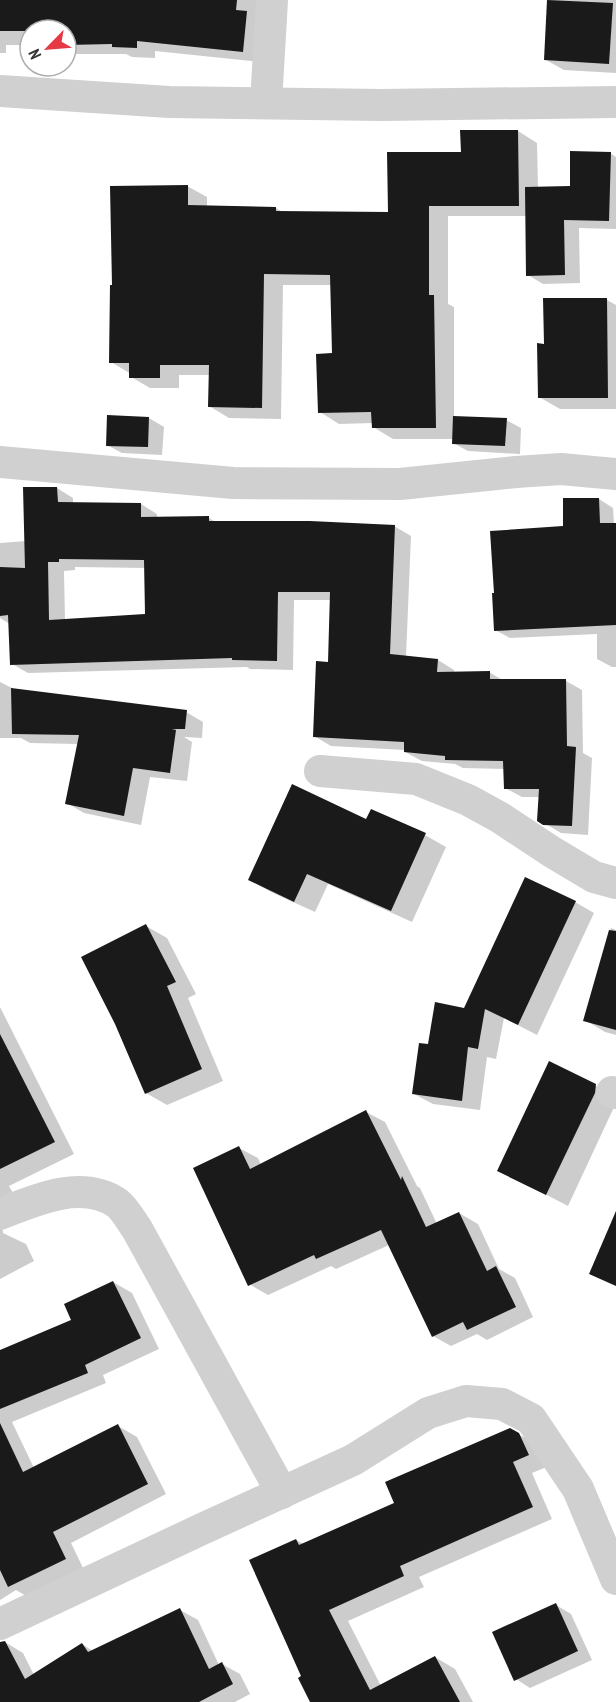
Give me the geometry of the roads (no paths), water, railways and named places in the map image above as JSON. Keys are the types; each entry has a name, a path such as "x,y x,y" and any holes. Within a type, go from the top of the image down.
{"street":[{"path":"266,103 272,0"},
{"path":"0,91 169,102 382,105 616,102"},
{"path":"0,462 233,483 400,484 561,469 616,474"},
{"path":"320,771 416,779 468,800 500,817 594,877 616,883"},
{"path":"0,1214 31,1202 74,1191 101,1196 118,1204 137,1229 282,1493"},
{"path":"0,1624 353,1460 428,1413 466,1401 502,1404 531,1419 578,1489 616,1580"}]}
